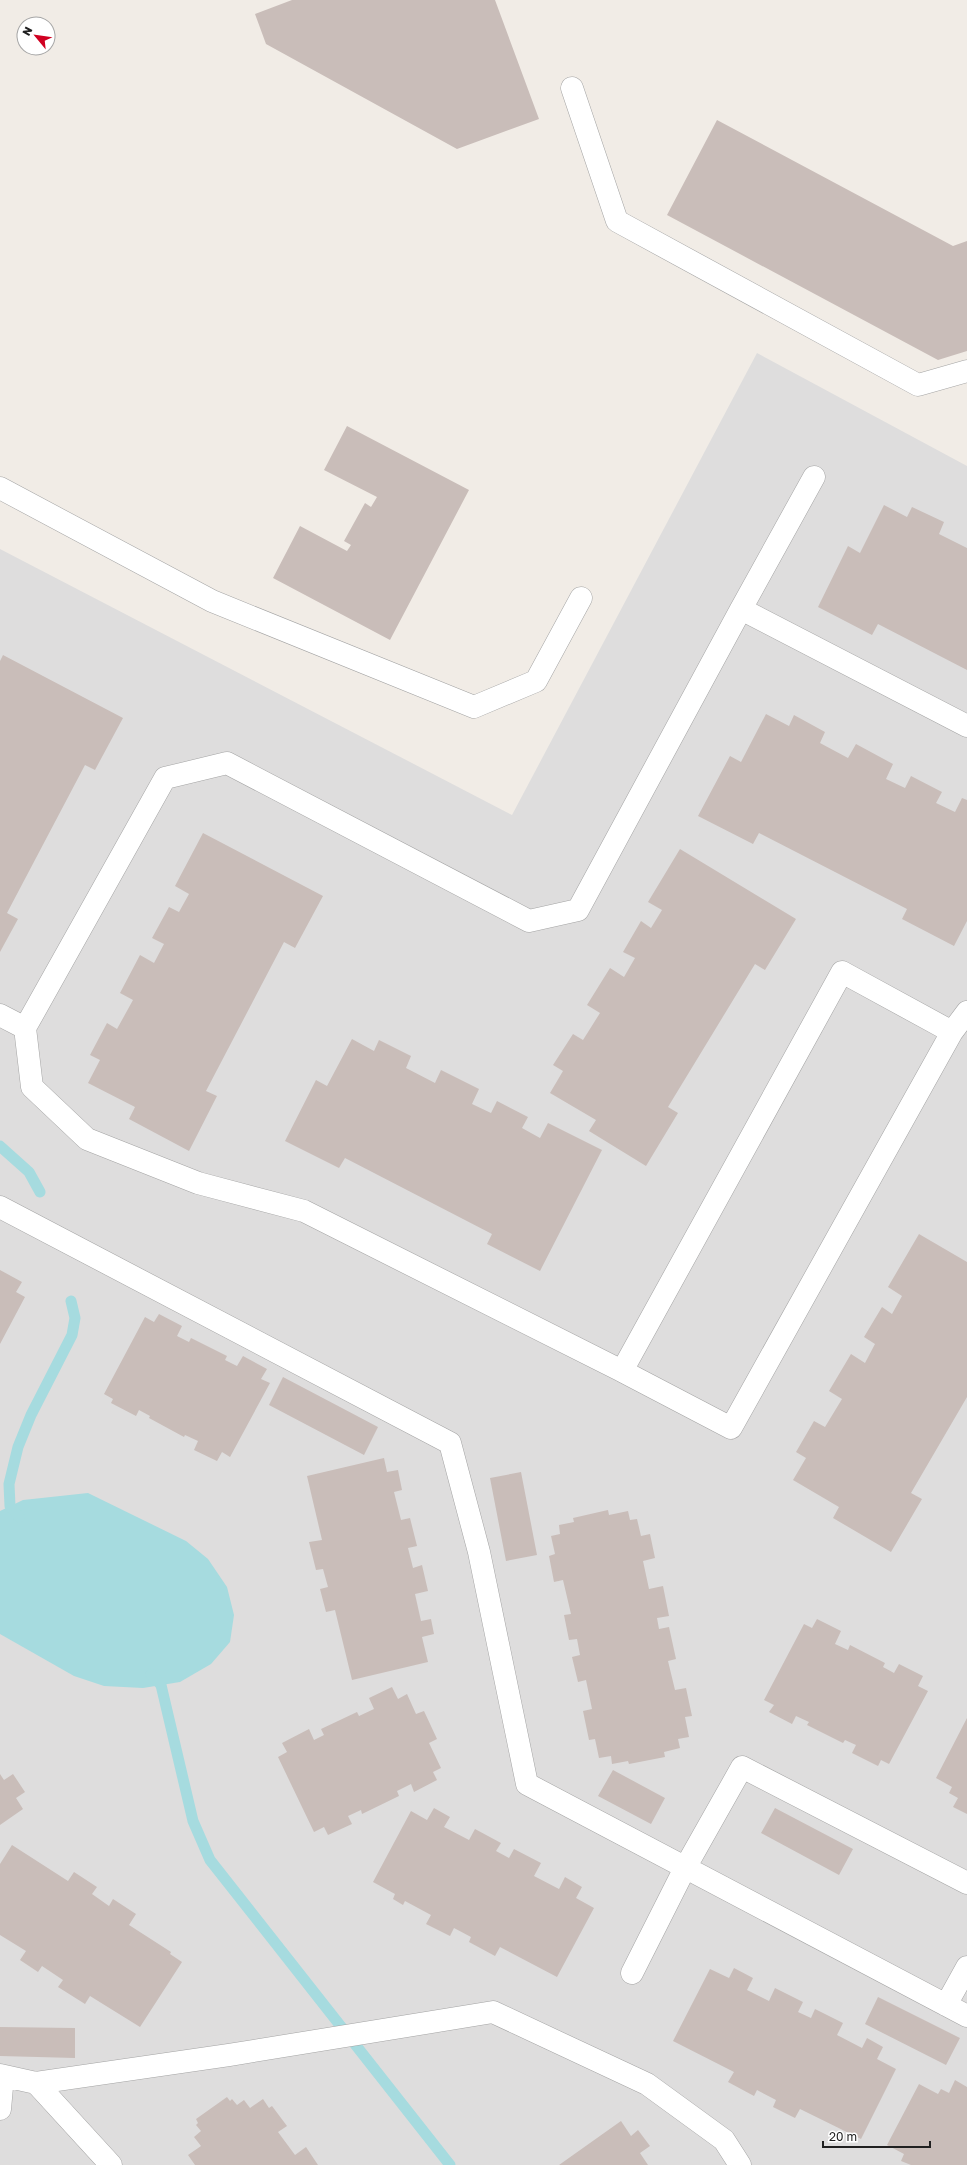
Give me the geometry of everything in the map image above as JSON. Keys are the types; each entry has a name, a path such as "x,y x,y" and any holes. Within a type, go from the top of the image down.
{"lane":[{"path":"572,88 617,221 918,385 967,371"},
{"path":"814,477 578,910 529,921 227,763 165,778 25,1028 32,1088 87,1139 198,1183 304,1211 622,1371 731,1428 952,1032 967,1012"},
{"path":"0,488 212,601 474,707 536,681 581,598"},
{"path":"741,609 967,726"},
{"path":"622,1371 842,972 952,1032"},
{"path":"0,1015 25,1028"},
{"path":"0,1207 450,1443 480,1552 527,1784 967,2016"},
{"path":"632,1973 685,1868 742,1767 967,1883"},
{"path":"946,2005 967,1967"},
{"path":"0,2110 2,2075 36,2083 230,2055 493,2012 647,2084 724,2140 740,2165"},
{"path":"36,2083 111,2165"}],"shaded area":[{"path":"757,353 967,466 967,2165 0,2165 0,549 512,815"}],"water":[{"path":"88,1493 186,1541 208,1559 227,1587 234,1615 230,1642 211,1664 180,1682 143,1688 104,1686 74,1676 0,1634 0,1511 23,1500"}],"building":[{"path":"292,0 495,0 539,119 457,149 266,44 255,14"},
{"path":"717,120 953,246 967,241 967,351 938,360 667,215"},
{"path":"347,426 469,490 390,640 273,578 300,526 347,551 351,545 344,541 365,503 371,507 377,497 324,470"},
{"path":"884,505 907,517 912,507 944,522 939,534 967,548 967,670 878,624 872,635 818,607 848,546 860,553"},
{"path":"3,655 123,718 95,770 85,765 7,913 18,919 0,952 0,661"},
{"path":"766,714 789,726 794,715 825,732 820,743 848,758 856,744 893,764 886,779 905,788 911,776 942,792 936,803 955,812 962,798 967,800 967,921 954,946 902,919 907,909 759,833 753,844 698,816 730,756 741,762"},
{"path":"203,833 323,896 295,948 284,942 206,1091 217,1096 189,1151 129,1119 135,1107 88,1083 100,1060 90,1055 107,1023 117,1029 133,1000 120,993 140,955 154,963 164,944 152,938 169,907 179,912 189,894 175,886"},
{"path":"680,849 796,919 765,970 755,964 668,1107 678,1113 646,1166 589,1131 596,1120 550,1093 563,1071 553,1065 573,1034 583,1040 600,1013 587,1005 610,968 624,977 635,958 623,952 641,921 651,928 662,910 648,902"},
{"path":"352,1039 374,1051 379,1040 411,1056 406,1068 435,1083 441,1070 479,1089 472,1104 491,1113 497,1101 528,1117 522,1128 540,1138 548,1123 602,1150 540,1271 487,1244 492,1234 345,1158 339,1168 285,1141 316,1080 327,1086"},
{"path":"919,1234 967,1262 967,1397 911,1493 922,1499 891,1552 833,1518 839,1507 793,1480 806,1458 796,1452 814,1421 825,1427 842,1399 829,1391 851,1354 865,1363 875,1344 864,1337 882,1307 892,1314 902,1296 888,1287"},
{"path":"0,1270 22,1282 16,1292 25,1297 0,1344"},
{"path":"159,1314 182,1326 177,1336 189,1342 191,1338 227,1356 225,1360 237,1366 243,1356 267,1369 261,1379 270,1383 230,1457 222,1452 217,1461 194,1450 198,1441 185,1435 184,1437 149,1418 150,1416 139,1410 136,1416 111,1403 113,1399 104,1394 145,1317 154,1322"},
{"path":"283,1377 378,1427 364,1455 269,1405"},
{"path":"384,1458 387,1472 398,1470 402,1490 394,1492 401,1520 410,1518 417,1546 408,1548 413,1568 422,1565 428,1591 415,1594 421,1621 431,1619 434,1634 422,1637 428,1662 352,1680 335,1610 326,1612 320,1589 328,1587 323,1569 316,1570 309,1542 322,1540 307,1476"},
{"path":"521,1472 537,1555 506,1561 490,1478"},
{"path":"608,1510 609,1515 628,1511 630,1520 637,1519 641,1536 650,1534 655,1558 643,1561 649,1589 663,1586 669,1616 657,1618 659,1629 669,1627 676,1659 668,1661 675,1690 686,1688 692,1716 685,1717 689,1737 678,1739 680,1748 664,1752 665,1757 629,1764 628,1761 612,1764 611,1756 599,1758 595,1739 589,1740 583,1711 592,1709 586,1680 578,1682 572,1657 580,1655 577,1639 569,1640 564,1615 571,1614 563,1580 554,1582 549,1556 555,1554 551,1536 560,1534 559,1525 574,1522 573,1518"},
{"path":"817,1619 841,1631 835,1644 848,1650 850,1645 885,1663 883,1667 894,1673 899,1664 923,1676 918,1686 928,1691 889,1764 881,1760 878,1766 852,1753 856,1745 845,1740 843,1743 807,1725 809,1722 796,1716 792,1724 769,1712 774,1705 764,1700 804,1624 812,1628"},
{"path":"392,1687 398,1699 407,1694 416,1714 424,1711 437,1739 429,1743 441,1768 433,1772 437,1780 414,1792 411,1784 397,1791 399,1796 362,1814 361,1810 348,1816 352,1824 328,1835 324,1827 314,1832 278,1757 287,1752 282,1743 309,1729 314,1740 324,1735 321,1729 357,1712 359,1716 374,1709 369,1698"},
{"path":"967,1718 967,1814 953,1807 958,1798 949,1793 952,1787 936,1778"},
{"path":"613,1770 665,1798 651,1824 598,1796"},
{"path":"0,1774 4,1780 13,1774 25,1792 16,1798 23,1809 0,1825"},
{"path":"434,1808 450,1817 444,1827 469,1840 475,1829 501,1843 496,1851 509,1858 514,1849 541,1863 534,1876 559,1889 565,1877 582,1887 576,1898 594,1908 557,1977 500,1947 495,1956 469,1942 471,1937 454,1928 450,1936 426,1924 431,1915 405,1901 403,1905 393,1899 395,1894 373,1882 411,1811 427,1820"},
{"path":"775,1808 853,1849 839,1875 761,1833"},
{"path":"12,1845 68,1881 74,1872 97,1887 92,1894 109,1906 113,1899 136,1914 129,1925 171,1952 170,1954 182,1962 140,2027 90,1996 85,2004 58,1987 63,1980 42,1966 38,1972 20,1960 26,1951 0,1935 0,1864"},
{"path":"734,1968 753,1978 747,1990 769,2001 775,1988 803,2002 798,2012 811,2018 815,2009 843,2023 837,2035 862,2048 867,2038 883,2047 877,2059 896,2069 861,2139 800,2109 795,2118 773,2107 776,2100 757,2090 754,2096 728,2082 734,2072 673,2041 710,1969 729,1978"},
{"path":"878,1997 960,2038 946,2065 865,2024"},
{"path":"0,2027 75,2028 75,2058 0,2056"},
{"path":"955,2080 967,2087 967,2165 911,2165 901,2161 904,2154 887,2145 919,2084 938,2094 941,2089 949,2093"},
{"path":"227,2097 230,2101 232,2099 237,2105 244,2100 250,2108 263,2099 269,2108 272,2106 287,2126 278,2132 295,2155 306,2147 318,2165 195,2165 188,2155 201,2146 194,2137 201,2131 196,2125 198,2123 196,2119"},
{"path":"621,2121 631,2136 638,2130 650,2146 640,2153 648,2165 559,2165"}],"waterway":[{"path":"0,1146 29,1172 40,1192"},
{"path":"19,1517 10,1506 9,1484 18,1447 31,1415 72,1335 75,1318 71,1301"},
{"path":"151,1674 161,1685 193,1821 210,1860 450,2165"}]}
